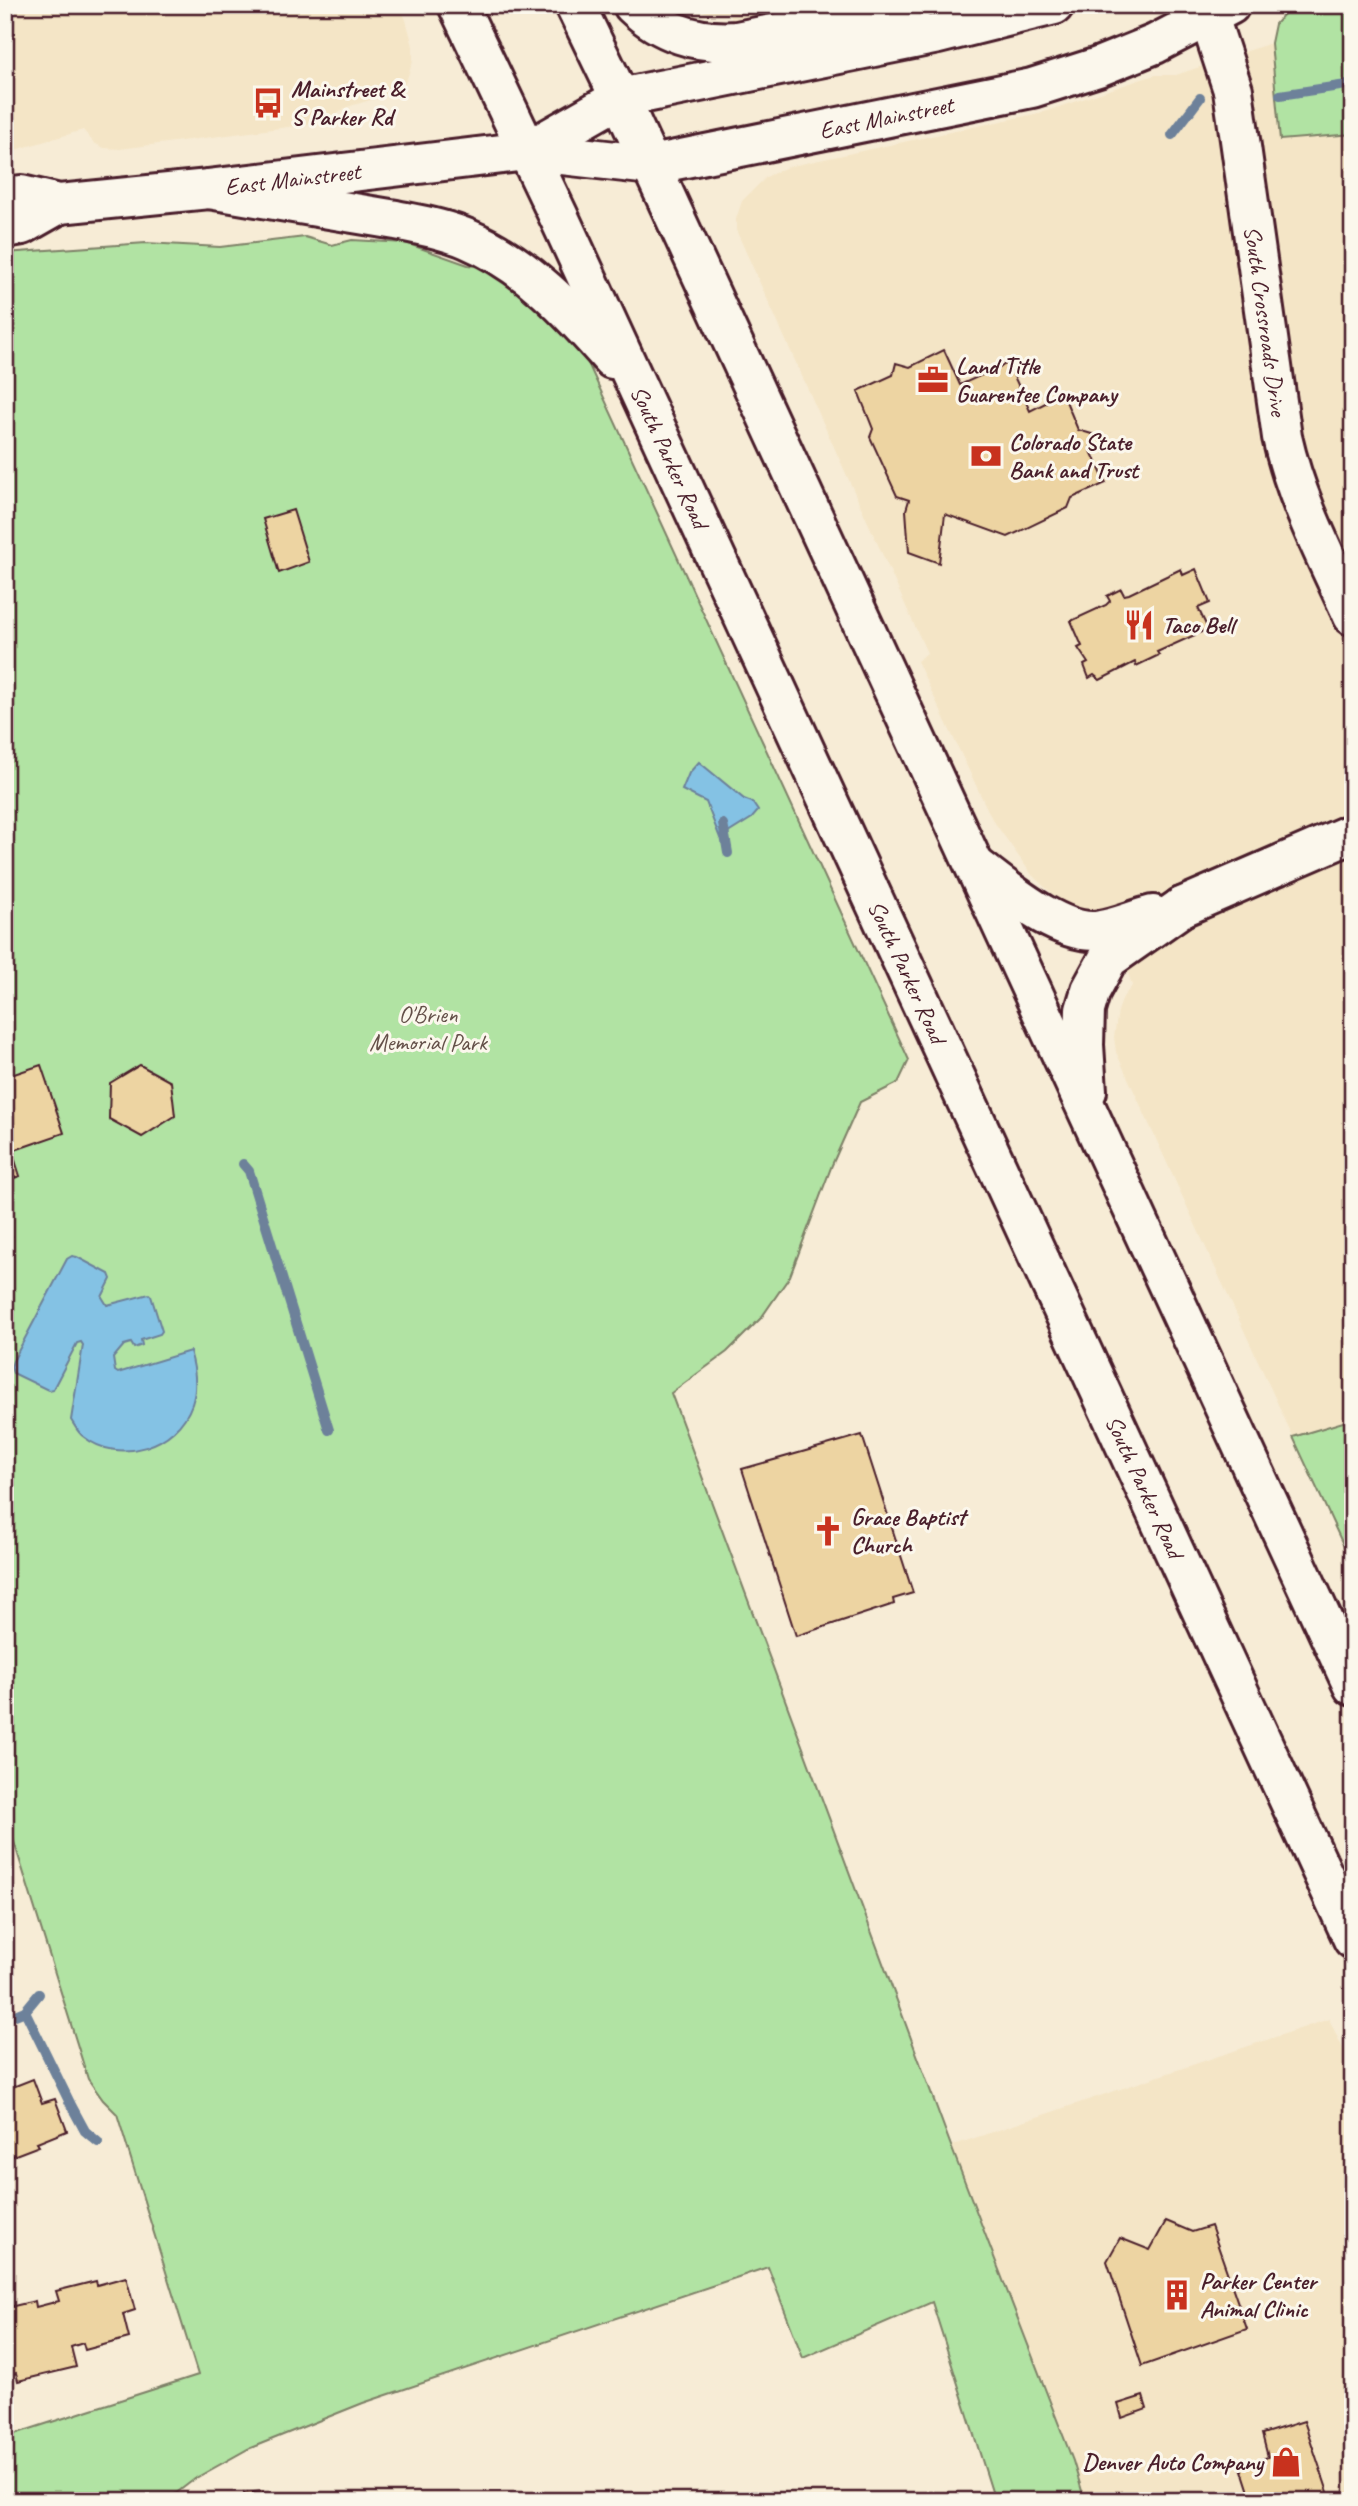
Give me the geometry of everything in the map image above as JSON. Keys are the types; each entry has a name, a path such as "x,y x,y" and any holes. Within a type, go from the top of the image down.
{"main road":[{"name":"South Parker Road","path":"457,5 639,390 1353,1939"},
{"path":"575,5 1353,1686"},
{"path":"633,5 666,30 715,42 737,41 883,12 926,36"},
{"name":"East Mainstreet","path":"527,151 620,98 926,36 1054,5"},
{"name":"East Mainstreet","path":"5,197 21,195 58,204 527,151 651,165 1032,88 1098,67 1155,44 1216,9"},
{"name":"South Crossroads Drive","path":"1216,9 1233,90 1282,437 1302,505 1353,616"},
{"path":"209,189 424,225 468,239 509,262 547,290 572,314 639,390"},
{"name":"East Mainstreet","path":"5,228 22,225 58,204"},
{"path":"974,864 1031,909 1086,930 1100,931 1182,907 1353,833"},
{"path":"1089,1114 1084,1045 1086,1010 1091,990 1108,959 1182,907"}],"shaded area":[{"path":"5,5 399,5 413,46 413,60 406,82 384,96 347,107 326,122 120,149 104,148 94,143 83,130 5,153"},
{"path":"685,5 864,5 733,30 730,13 709,13"},
{"path":"1271,43 1280,140 1353,134 1353,1419 1293,1437 1116,1052 1114,1037 1118,1011 1123,997 1132,986 1110,911 1084,912 1066,905 1032,875 992,819 917,661 927,653 736,230 736,219 742,201 766,177 787,167 1044,112 1155,75 1176,75"},
{"path":"1329,2019 1353,2070 1353,2501 1085,2501 1073,2461 951,2146"}],"green space":[{"path":"1292,5 1353,5 1353,134 1280,140 1271,43 1275,24"},
{"name":"O'Brien Memorial Park","path":"305,237 332,245 352,240 406,243 468,265 495,269 523,288 582,350 909,1060 898,1083 860,1102 832,1165 790,1276 761,1318 727,1352 671,1393 951,2146 1073,2461 1085,2501 995,2501 932,2302 803,2358 768,2267 363,2403 248,2449 196,2478 166,2501 5,2501 5,2437 198,2375 117,2114 88,2079 5,1813 5,253 146,243 220,247"},
{"path":"1353,1419 1353,1566 1293,1437"}],"water":[{"path":"699,762 744,799 752,802 758,811 752,818 720,838 706,802 682,790 689,773"},
{"path":"72,1256 109,1274 111,1279 102,1297 107,1305 149,1294 151,1296 162,1331 141,1340 142,1345 134,1348 131,1343 124,1345 113,1358 115,1371 118,1373 190,1351 195,1378 192,1404 174,1431 160,1441 146,1447 114,1450 98,1445 78,1431 71,1420 83,1345 81,1342 77,1343 53,1389 48,1390 13,1373 13,1361 67,1259"}],"building":[{"name":"Colorado State Bank and Trust","path":"944,350 960,385 1008,363 1030,411 1063,394 1078,430 1095,435 1090,449 1106,483 1072,498 1068,508 1008,537 945,514 939,563 909,552 906,510 909,500 897,496 870,437 873,429 858,391 893,375 896,363 910,367"},
{"path":"293,510 309,562 279,573 263,519"},
{"name":"Taco Bell","path":"1181,569 1183,575 1196,569 1210,603 1198,608 1208,629 1157,652 1159,655 1136,666 1135,662 1100,680 1094,675 1089,678 1084,665 1088,663 1078,648 1082,646 1071,621 1106,605 1110,601 1107,596 1121,589 1124,595 1129,594"},
{"path":"41,1065 64,1133 12,1151 20,1176 5,1181 5,1077"},
{"path":"140,1065 171,1082 175,1116 142,1137 109,1119 110,1083"},
{"path":"5,1216 12,1236 5,1238"},
{"name":"Grace Baptist Church","path":"862,1435 913,1593 893,1599 894,1604 796,1636 742,1469"},
{"path":"33,2079 42,2103 55,2099 67,2131 37,2143 39,2146 5,2159 5,2090"},
{"name":"Parker Center Animal Clinic","path":"1166,2221 1192,2232 1211,2226 1247,2329 1142,2366 1107,2261 1120,2238 1150,2250"},
{"path":"126,2277 135,2310 123,2314 129,2338 85,2350 83,2343 71,2347 76,2367 18,2381 16,2373 5,2376 5,2308 35,2301 36,2307 59,2301 56,2291 96,2281 97,2285"},
{"path":"1143,2396 1147,2409 1122,2418 1118,2404"},
{"name":"Denver Auto Company","path":"1304,2421 1331,2501 1252,2501 1241,2467 1268,2457 1262,2434"},
{"path":"263,2491 264,2501 245,2501 244,2493"}],"waterway":[{"path":"1280,95 1353,84"},
{"path":"1172,135 1200,98"},
{"path":"723,824 728,853"},
{"path":"243,1164 249,1171 329,1430"},
{"path":"5,2019 25,2011 39,1994"},
{"path":"25,2011 85,2131 98,2142"}],"place":[{"name":"Mainstreet & S Parker Rd","path":"268,103"},
{"name":"Land Title Guarentee Company","path":"933,380"},
{"name":"Colorado State Bank and Trust","path":"986,456"},
{"name":"Taco Bell","path":"1139,625"},
{"name":"Grace Baptist Church","path":"828,1531"},
{"name":"Parker Center Animal Clinic","path":"1177,2295"},
{"name":"Denver Auto Company","path":"1286,2462"}]}
